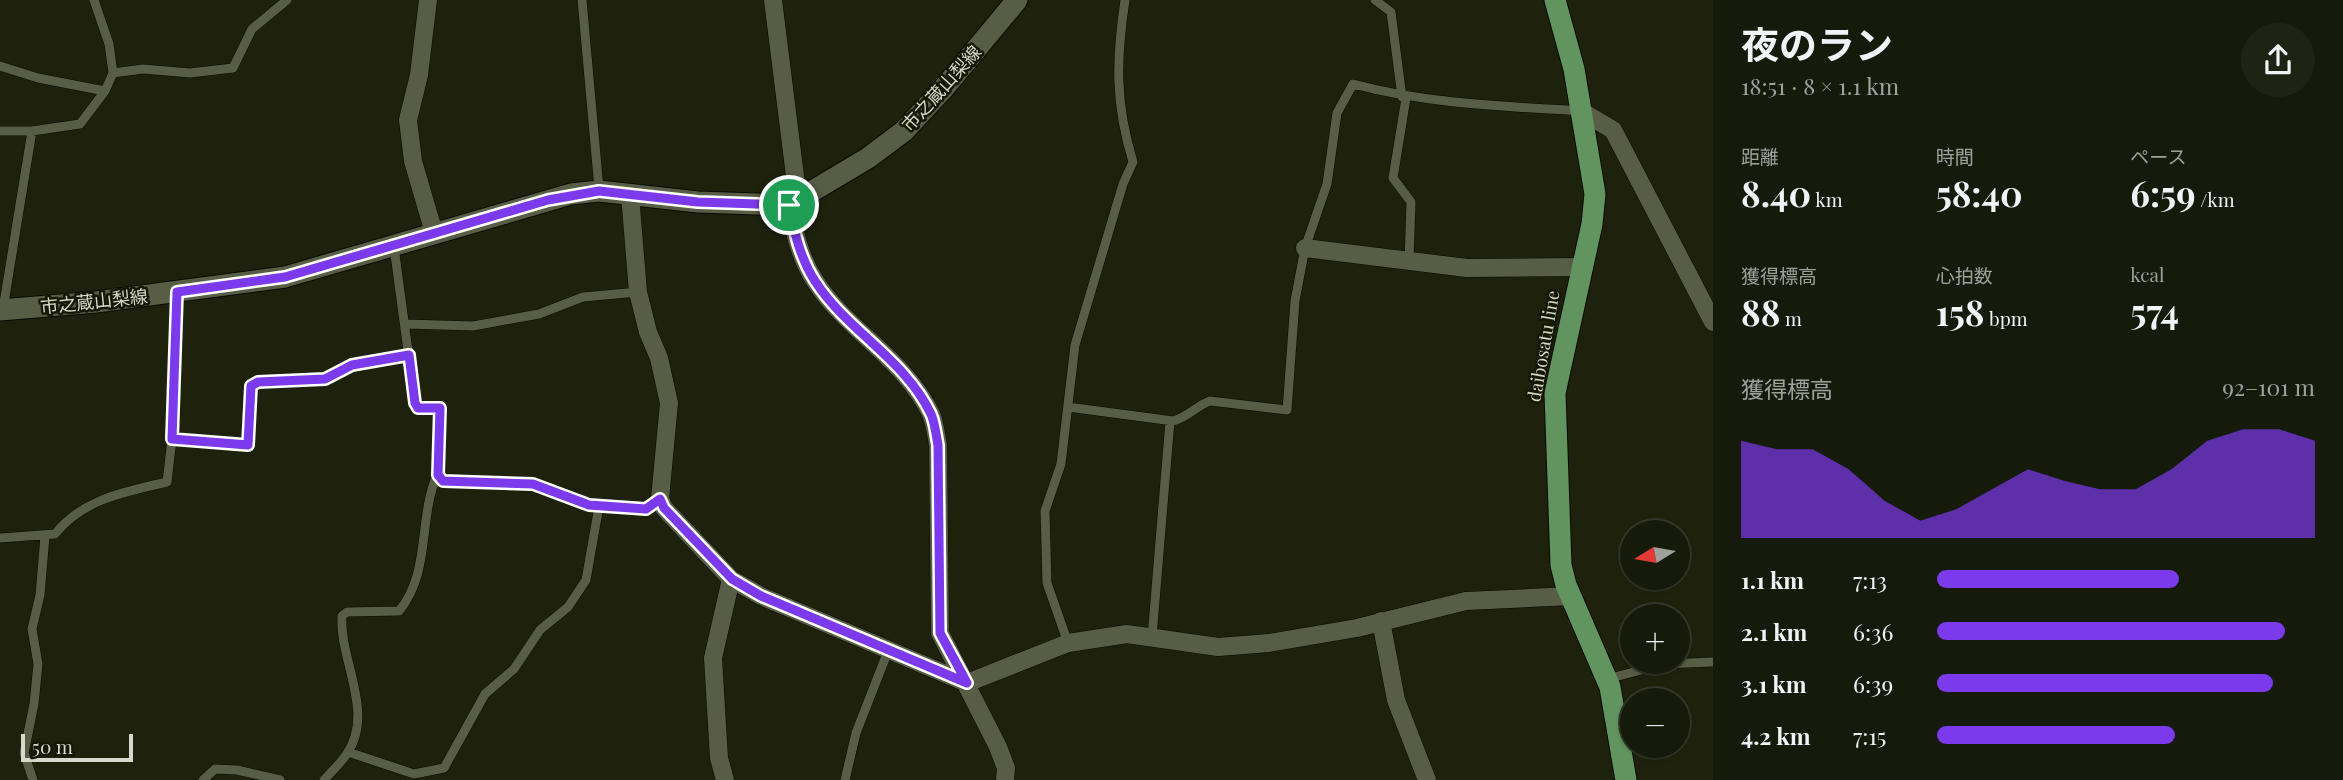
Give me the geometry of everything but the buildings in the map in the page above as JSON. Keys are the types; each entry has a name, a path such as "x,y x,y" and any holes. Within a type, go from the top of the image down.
{"highway":[{"name":"daibosatu line","path":"1555,0 1581,111 1595,194 1555,393 1561,565 1607,679 1618,719 1626,780"}],"main road":[{"name":"市之蔵山梨線","path":"1,309 177,292 285,277 571,194 599,191 698,202 793,203 868,158 904,131 944,88 1017,0"}],"street":[{"path":"428,0 419,75 408,120 413,161 434,233"},
{"path":"773,0 796,240 814,280 847,321 908,377 932,415 938,445 940,633 967,683 1008,776"},
{"path":"1581,111 1613,130 1713,322"},
{"path":"630,195 638,292 648,332 659,358 669,403 660,499 664,508 732,579 761,596 888,651 967,683 1068,643 1127,634 1219,647 1269,643 1466,601 1572,596"},
{"path":"1305,248 1466,268 1582,267"},
{"path":"725,780 719,758 713,658 732,579"},
{"path":"1381,621 1396,700 1427,780"}],"lane":[{"path":"0,131 32,131 80,124 104,91 113,73 109,44 94,0"},
{"path":"113,73 143,69 190,73 233,68 252,29 287,0"},
{"path":"582,0 599,191"},
{"path":"1068,643 1047,583 1045,511 1060,464 1075,345 1123,184 1133,162 1122,126 1117,58 1125,0"},
{"path":"1375,0 1391,12 1404,98 1393,178 1411,202 1409,261"},
{"path":"0,65 38,78 104,91"},
{"path":"1068,407 1170,421 1184,418 1201,404 1210,401 1287,410 1294,301 1305,248 1327,184 1337,113 1353,84 1404,98 1581,111"},
{"path":"1,309 32,131"},
{"path":"324,780 348,752 359,707 341,635 342,615 347,612 399,611 409,599 422,558 428,496 438,475 440,408 418,408 415,403 394,244"},
{"path":"0,538 45,537 55,534 84,506 120,493 167,482 172,439 177,292"},
{"path":"406,324 473,327 539,314 583,297 638,292"},
{"path":"172,439 248,445 251,386 258,382 325,379 352,365 409,355"},
{"path":"1153,637 1170,421"},
{"path":"438,475 443,481 533,484 569,500 599,506 646,509 660,499"},
{"path":"348,752 414,774 444,768 485,694 514,669 540,630 568,607 586,580 599,506"},
{"path":"33,780 24,753 34,704 38,664 32,629 40,595 45,537"},
{"path":"845,780 856,733 888,651"},
{"path":"1607,679 1664,664 1713,662"},
{"path":"202,780 215,769 237,770 280,780"}],"route":[{"path":"599,191 698,202 789,205 796,240 814,280 847,321 908,377 932,415 938,445 940,633 967,683 761,596 732,579 664,508 660,499 646,509 589,505 569,500 533,484 443,481 438,475 440,408 418,408 415,403 409,355 352,365 325,379 258,382 251,386 248,445 172,439 177,292 285,277 571,194 599,191"}]}
